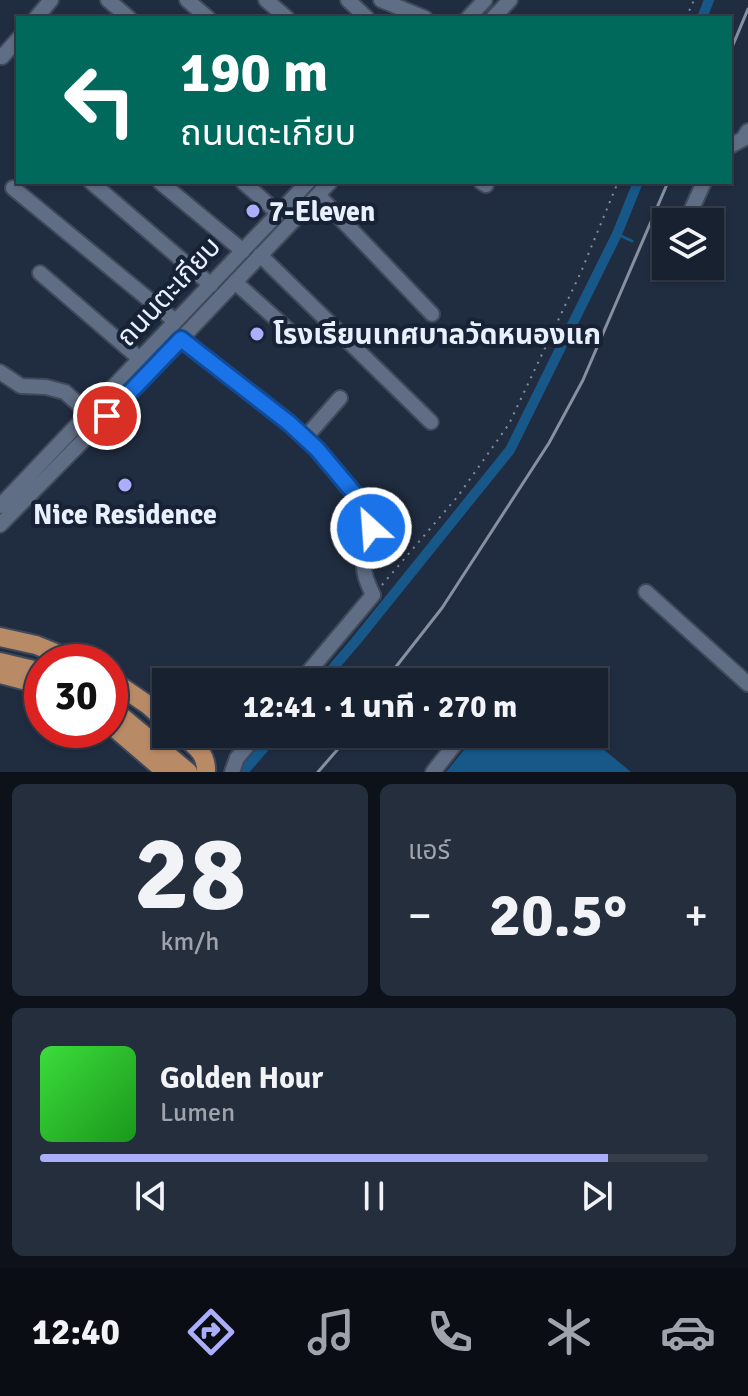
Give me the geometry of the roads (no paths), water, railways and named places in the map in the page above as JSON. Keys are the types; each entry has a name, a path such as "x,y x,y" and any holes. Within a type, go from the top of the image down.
{"main road":[{"path":"0,637 32,644"},
{"path":"0,662 24,668"},
{"path":"0,674 24,680"},
{"path":"0,687 24,691"},
{"path":"128,691 152,709"},
{"path":"128,722 188,772"},
{"path":"128,739 166,772"},
{"path":"122,748 151,772"},
{"path":"197,748 205,758 206,772"}],"street":[{"path":"38,16 51,0"},
{"path":"108,0 127,16"},
{"path":"187,0 206,16"},
{"path":"266,0 285,16"},
{"path":"348,0 365,16"},
{"path":"381,0 420,16"},
{"path":"470,16 485,0"},
{"path":"495,16 510,0"},
{"path":"2,57 16,41"},
{"path":"732,145 743,139 748,131"},
{"path":"93,184 211,285"},
{"path":"162,184 243,251"},
{"path":"245,184 278,213"},
{"name":"ถนนตะเกียบ","path":"1,504 306,184"},
{"name":"ถนนตะเกียบ","path":"0,525 328,184"},
{"path":"692,208 703,184"},
{"path":"13,188 176,320 186,334 289,423 317,449 370,515 371,528 364,563 365,576 373,595 312,668"},
{"path":"318,195 432,314"},
{"path":"260,255 431,422"},
{"path":"40,273 140,359"},
{"path":"235,282 295,336"},
{"path":"0,372 21,386 65,392 89,414"},
{"path":"305,438 340,398"},
{"path":"646,592 748,684"},
{"path":"232,772 237,758 245,748"},
{"path":"433,772 452,748"}],"water":[{"path":"466,748 602,748 631,772 446,772"}],"waterway":[{"path":"703,16 709,0"},
{"path":"333,668 510,450 617,234 637,184"},
{"path":"617,234 632,241"},
{"path":"243,772 264,748"}],"railway":[{"path":"732,47 748,9"},
{"path":"395,668 442,608 549,443 583,380 667,184"},
{"path":"318,772 339,748"}],"place":[{"name":"7-Eleven","path":"253,211"},
{"name":"โรงเรียนเทศบาลวัดหนองแก","path":"257,334"},
{"name":"Nice Residence","path":"125,485"}]}
